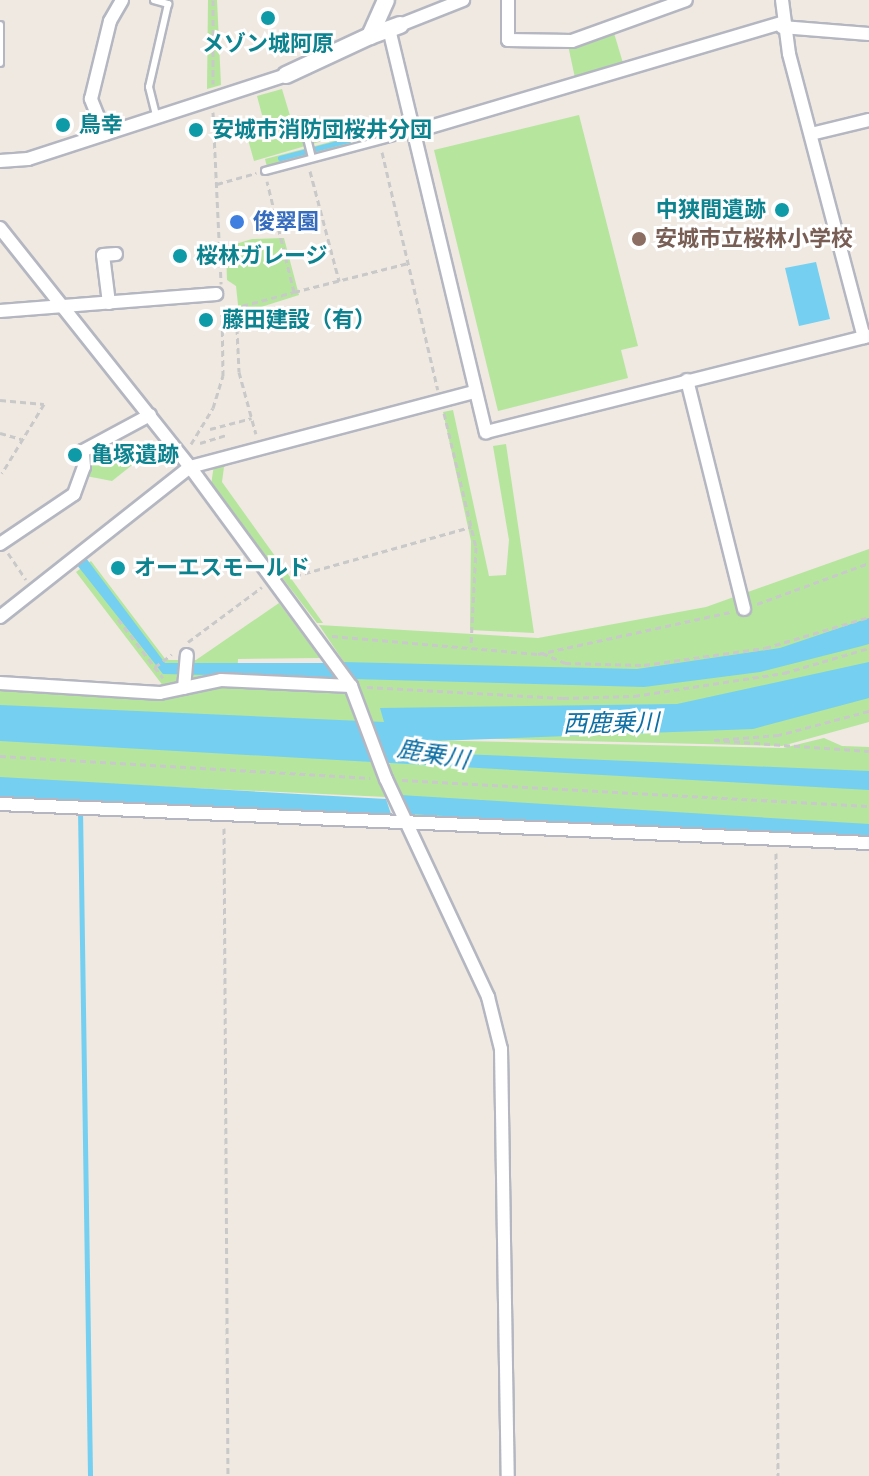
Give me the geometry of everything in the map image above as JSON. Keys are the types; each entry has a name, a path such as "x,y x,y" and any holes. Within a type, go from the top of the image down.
{"street":[{"path":"105,134 91,99 110,21 122,0"},
{"path":"370,36 386,0"},
{"path":"0,161 28,159 286,75 370,36 463,0"},
{"path":"508,0 508,40 572,41 686,0"},
{"path":"394,27 413,132 486,432 867,336 782,25 782,0"},
{"path":"413,132 782,25 869,34"},
{"path":"811,134 869,120"},
{"path":"0,228 190,467 347,681 384,774 408,819 488,997 501,1049 508,1476"},
{"path":"109,303 103,255 116,254"},
{"path":"0,311 216,294"},
{"path":"687,380 744,609"},
{"path":"0,617 190,467 260,446 474,392"},
{"path":"1,542 74,494 84,467 83,451 150,415"},
{"path":"179,689 186,664"},
{"path":"0,683 179,689 221,680 347,681"},
{"path":"0,804 224,816 408,819 776,841 869,843"}],"lane":[{"path":"154,0 168,4 149,87 157,118"},
{"path":"0,25 0,63"},
{"path":"304,126 310,159"},
{"path":"265,171 413,132"}],"path":[{"path":"213,0 213,99"},
{"path":"379,140 440,395"},
{"path":"310,159 339,281"},
{"path":"217,184 265,171 294,292"},
{"path":"222,312 409,263"},
{"path":"236,308 239,372 260,446"},
{"path":"0,400 44,404 2,473"},
{"path":"443,409 476,547 471,645"},
{"path":"210,429 252,418"},
{"path":"218,420 229,446"},
{"path":"0,433 21,439"},
{"path":"200,443 226,435"},
{"path":"295,576 471,527"},
{"path":"1,542 33,591"},
{"path":"316,635 542,653 744,609 869,563"},
{"path":"155,667 268,582"},
{"path":"542,653 565,663 644,665 765,648 869,617"},
{"path":"118,619 155,667 179,689"},
{"path":"347,681 563,698 634,696 784,673 869,648"},
{"path":"869,711 779,735 714,740 869,751"},
{"path":"0,756 384,774 869,806"},
{"path":"224,816 228,1476"},
{"path":"776,841 778,1476"}],"green space":[{"path":"208,0 217,0 221,85 207,89"},
{"path":"614,33 623,63 575,78 568,45"},
{"path":"282,89 294,129 338,117 343,135 254,161 247,136 266,130 257,96"},
{"path":"579,115 638,346 621,350 628,378 498,411 434,150"},
{"path":"403,123 402,131 267,167 265,159"},
{"path":"284,238 299,295 239,314 236,286 227,280 226,247 252,239"},
{"path":"453,410 489,576 506,575 509,540 493,446 506,444 534,633 470,630 471,541 443,412"},
{"path":"120,438 136,462 112,481 86,476 93,452"},
{"path":"235,460 224,467 222,482 323,623 317,623 211,485 214,465"},
{"path":"869,549 869,722 782,746 460,738 373,723 358,683 319,625 538,638 706,607"},
{"path":"91,561 166,660 196,660 279,603 320,658 238,659 237,677 164,687 76,572"},
{"path":"215,686 347,693 386,797 0,779 0,689 165,698"},
{"path":"824,738 842,746 869,747 869,842 410,817 387,766 416,740 783,748"}],"water":[{"path":"816,262 830,319 799,326 785,268"},
{"path":"86,558 165,663 329,663 339,678 163,674 77,565"},
{"path":"869,618 869,644 760,672 644,687 353,679 342,662 637,669 780,648"},
{"path":"869,662 869,698 753,729 407,742 459,754 869,771 869,790 0,741 0,705 384,722 380,708 677,704"},
{"path":"0,777 386,799 391,814 0,802"},
{"path":"400,795 869,824 869,840 408,814"}],"waterway":[{"path":"280,158 397,127"},
{"path":"80,809 90,1476"}],"place":[{"name":"メゾン城阿原","path":"268,18"},
{"name":"鳥幸","path":"63,125"},
{"name":"安城市消防団桜井分団","path":"196,130"},
{"name":"中狭間遺跡","path":"782,210"},
{"name":"俊翠園","path":"237,222"},
{"name":"安城市立桜林小学校","path":"639,239"},
{"name":"桜林ガレージ","path":"180,256"},
{"name":"藤田建設（有）","path":"206,320"},
{"name":"亀塚遺跡","path":"75,455"},
{"name":"オーエスモールド","path":"118,568"}],"water label":[{"name":"西鹿乗川","path":"611,723"},
{"name":"鹿乗川","path":"433,754"}]}
